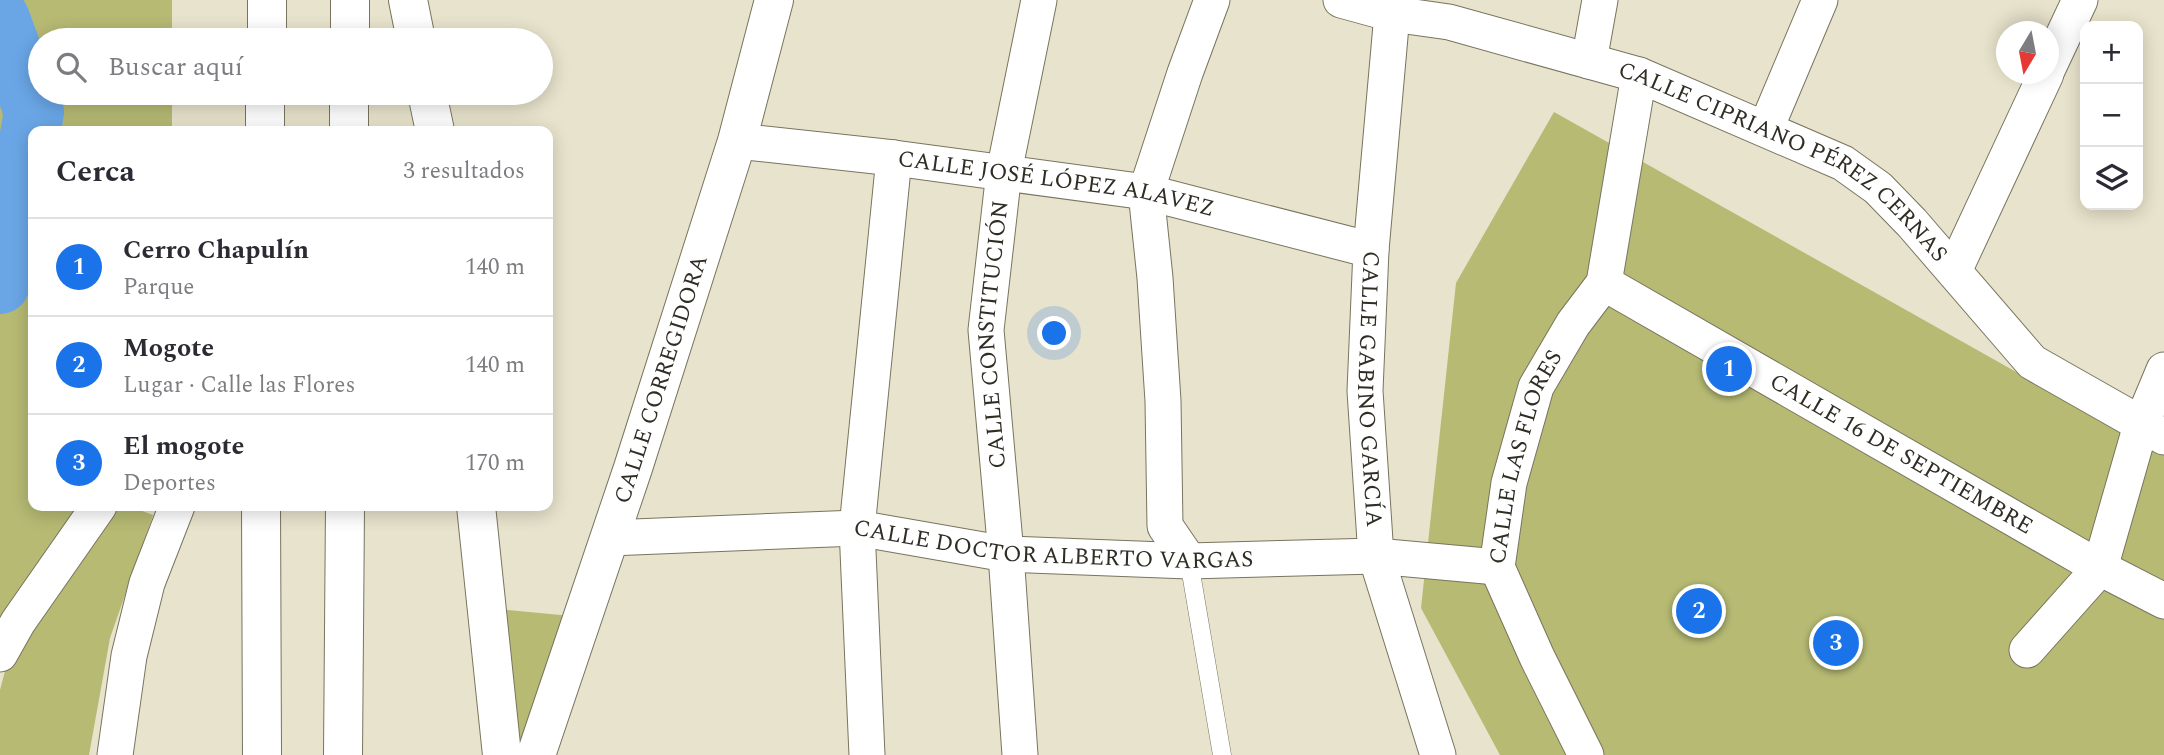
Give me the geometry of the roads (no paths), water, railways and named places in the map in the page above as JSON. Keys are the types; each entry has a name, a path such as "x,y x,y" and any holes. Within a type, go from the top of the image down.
{"street":[{"path":"267,0 267,28"},
{"path":"350,0 350,28"},
{"path":"408,0 414,28"},
{"name":"CALLE CORREGIDORA","path":"536,755 737,141 774,0"},
{"name":"CALLE CONSTITUCIÓN","path":"1020,755 986,330 1004,172 1039,0"},
{"path":"1189,561 1165,526 1163,401 1146,192 1185,72 1212,0"},
{"name":"CALLE CIPRIANO PÉREZ CERNAS","path":"1341,0 1392,14 1451,11 1589,61 1639,75 1843,163 1878,188 2032,362 2153,431"},
{"path":"1589,61 1601,0"},
{"path":"1766,128 1819,0"},
{"path":"2059,46 2080,0"},
{"name":"CALLE GABINO GARCÍA","path":"1392,14 1371,250 1365,391 1376,556 1438,755"},
{"path":"1604,283 1639,75"},
{"path":"1954,271 2041,84"},
{"path":"265,105 265,126"},
{"path":"349,105 349,126"},
{"path":"430,105 434,126"},
{"name":"CALLE JOSÉ LÓPEZ ALAVEZ","path":"737,141 894,158 1146,192 1371,250"},
{"path":"867,755 857,528 894,158"},
{"name":"CALLE LAS FLORES","path":"1586,755 1537,657 1497,567 1509,483 1536,387 1573,324 1604,283"},
{"name":"CALLE 16 DE SEPTIEMBRE","path":"1604,283 2100,568 2164,601"},
{"path":"2027,650 2100,568 2153,431 2164,370"},
{"path":"0,654 18,622 96,511"},
{"path":"115,755 129,656 147,583 175,511"},
{"path":"261,511 262,755"},
{"path":"343,755 345,511"},
{"path":"477,511 502,755"},
{"name":"CALLE DOCTOR ALBERTO VARGAS","path":"609,537 857,528 1006,554 1189,561 1376,556 1497,567"}],"lane":[{"path":"1189,561 1222,755"}],"waterway":[{"path":"0,19 28,96"},
{"path":"31,105 34,112 32,126"},
{"path":"0,284 7,265 28,146"}],"place":[{"name":"Cerro Chapulín","path":"1729,369"},
{"name":"Mogote","path":"1699,611"},
{"name":"El mogote","path":"1836,643"}]}
